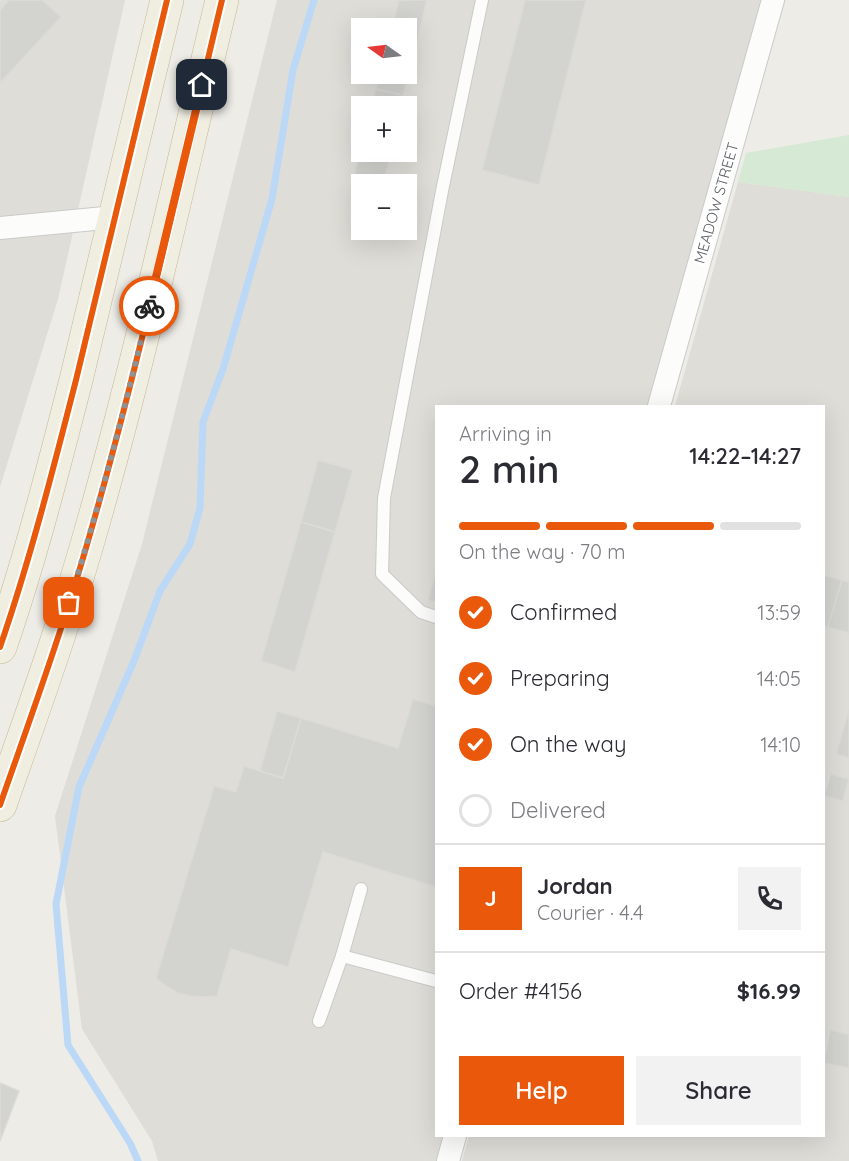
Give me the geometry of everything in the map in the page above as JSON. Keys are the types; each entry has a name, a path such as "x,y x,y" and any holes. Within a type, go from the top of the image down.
{"highway":[{"path":"0,647 53,472 167,0"},
{"path":"0,805 57,644 94,520 136,360 222,0"}],"street":[{"name":"MEADOW STREET","path":"659,405 772,0"},
{"path":"0,228 115,217"},
{"path":"448,1161 455,1137"}],"lane":[{"path":"435,617 421,612 382,574 384,498 440,202 482,0"},
{"path":"319,1021 342,956 361,889"},
{"path":"342,956 435,981"}],"shaded area":[{"path":"125,0 58,299 0,487 0,1"},
{"path":"277,0 763,0 650,405 435,405 435,1137 445,1137 438,1161 158,1161 152,1141 82,1029 55,816 142,544"},
{"path":"738,182 849,197 849,1161 462,1161 469,1137 825,1137 825,405 675,405"}],"green space":[{"path":"849,135 849,197 738,182 746,153"}],"building":[{"path":"9,0 42,0 61,17 0,83 0,10"},
{"path":"399,0 427,0 417,40 417,18 394,18"},
{"path":"525,0 586,0 539,185 482,170"},
{"path":"377,84 406,84 403,96 376,89"},
{"path":"376,89 406,96 374,96"},
{"path":"358,162 389,162 386,174 354,174"},
{"path":"318,460 353,470 335,532 301,522"},
{"path":"301,522 335,532 295,672 261,661"},
{"path":"435,574 435,603 428,600"},
{"path":"825,575 842,580 828,627 825,626"},
{"path":"842,580 849,582 849,633 828,627"},
{"path":"413,699 435,706 435,887 323,852 288,967 231,949 217,996 191,996 178,993 156,978 214,786 236,792 244,766 283,778 301,718 398,748"},
{"path":"849,710 849,758 836,754"},
{"path":"277,711 301,718 283,778 260,771"},
{"path":"831,774 849,779 843,801 825,796"},
{"path":"830,1030 849,1034 849,1068 825,1063"},
{"path":"0,1083 19,1091 0,1141"}],"waterway":[{"path":"138,1161 130,1143 68,1045 56,904 79,787 134,661 160,591 190,544 200,508 203,422 223,369 272,199 293,70 314,0"}],"cycle path":[{"path":"0,647 50,481 88,333 167,0"},
{"path":"0,805 73,592 112,455 222,0"}],"way so far":[{"path":"69,603 94,520 149,306"}],"route":[{"path":"149,306 202,85"}]}
